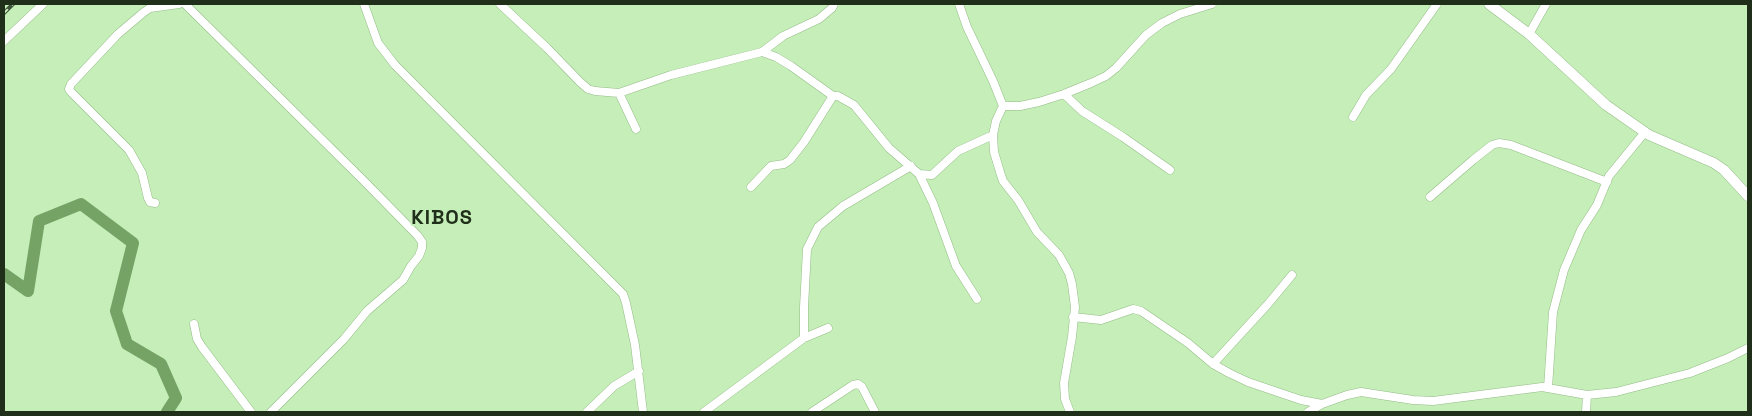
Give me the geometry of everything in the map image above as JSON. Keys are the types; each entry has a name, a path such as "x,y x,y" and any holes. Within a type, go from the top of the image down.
{"street":[{"path":"4,41 43,4"},
{"path":"155,203 150,202 148,198 142,173 129,150 69,89 71,84 118,34 144,12 150,8 179,4"},
{"path":"185,4 363,180 422,242 420,256 411,266 404,280 367,310 344,339 270,412"},
{"path":"364,4 378,43 395,65 623,294 635,345 643,412"},
{"path":"500,4 588,89 606,93 619,93 671,74 762,52 783,36 819,20 834,4"},
{"path":"960,4 967,27 1003,106 996,121 994,135 996,161 1003,181 1018,200 1037,232 1059,255 1069,273 1075,296 1072,336 1064,383 1065,399 1069,412"},
{"path":"1003,106 1020,106 1064,94 1106,76 1146,35 1162,22 1212,4"},
{"path":"1353,117 1366,95 1391,69 1437,4"},
{"path":"1489,4 1529,34 1606,105 1645,132 1714,163 1724,170 1748,196"},
{"path":"1529,34 1546,4"},
{"path":"762,52 776,57 791,66 833,96 838,96 854,105 889,148 919,174 933,203 956,266 977,299"},
{"path":"619,93 636,129"},
{"path":"1064,94 1082,111 1170,170"},
{"path":"751,187 771,166 788,162 804,142 833,96"},
{"path":"1548,388 1553,312 1564,270 1607,182 1618,165 1645,132"},
{"path":"919,174 932,175 958,151 994,135"},
{"path":"1430,197 1492,145 1499,143 1511,145 1607,182"},
{"path":"804,338 807,248 818,227 843,206 911,166"},
{"path":"1213,364 1292,275"},
{"path":"1073,317 1101,320 1133,309 1141,310 1188,343 1213,364 1248,382 1301,400 1322,404"},
{"path":"194,324 197,339 202,347 252,412"},
{"path":"704,412 804,338 828,328"},
{"path":"1308,412 1322,404 1361,392 1433,401 1522,389 1548,388 1587,395 1616,392 1690,372 1728,358 1748,348"},
{"path":"587,412 614,386 638,371"},
{"path":"812,412 853,385 860,384 871,401 875,412"},
{"path":"1586,412 1587,395"}],"waterway":[{"path":"4,274 28,291 39,221 81,204 133,243 116,311 127,344 161,364 176,398 167,412"}],"railway":[{"path":"4,13 13,4"}],"district":[{"name":"KIBOS","path":"442,219"}]}
